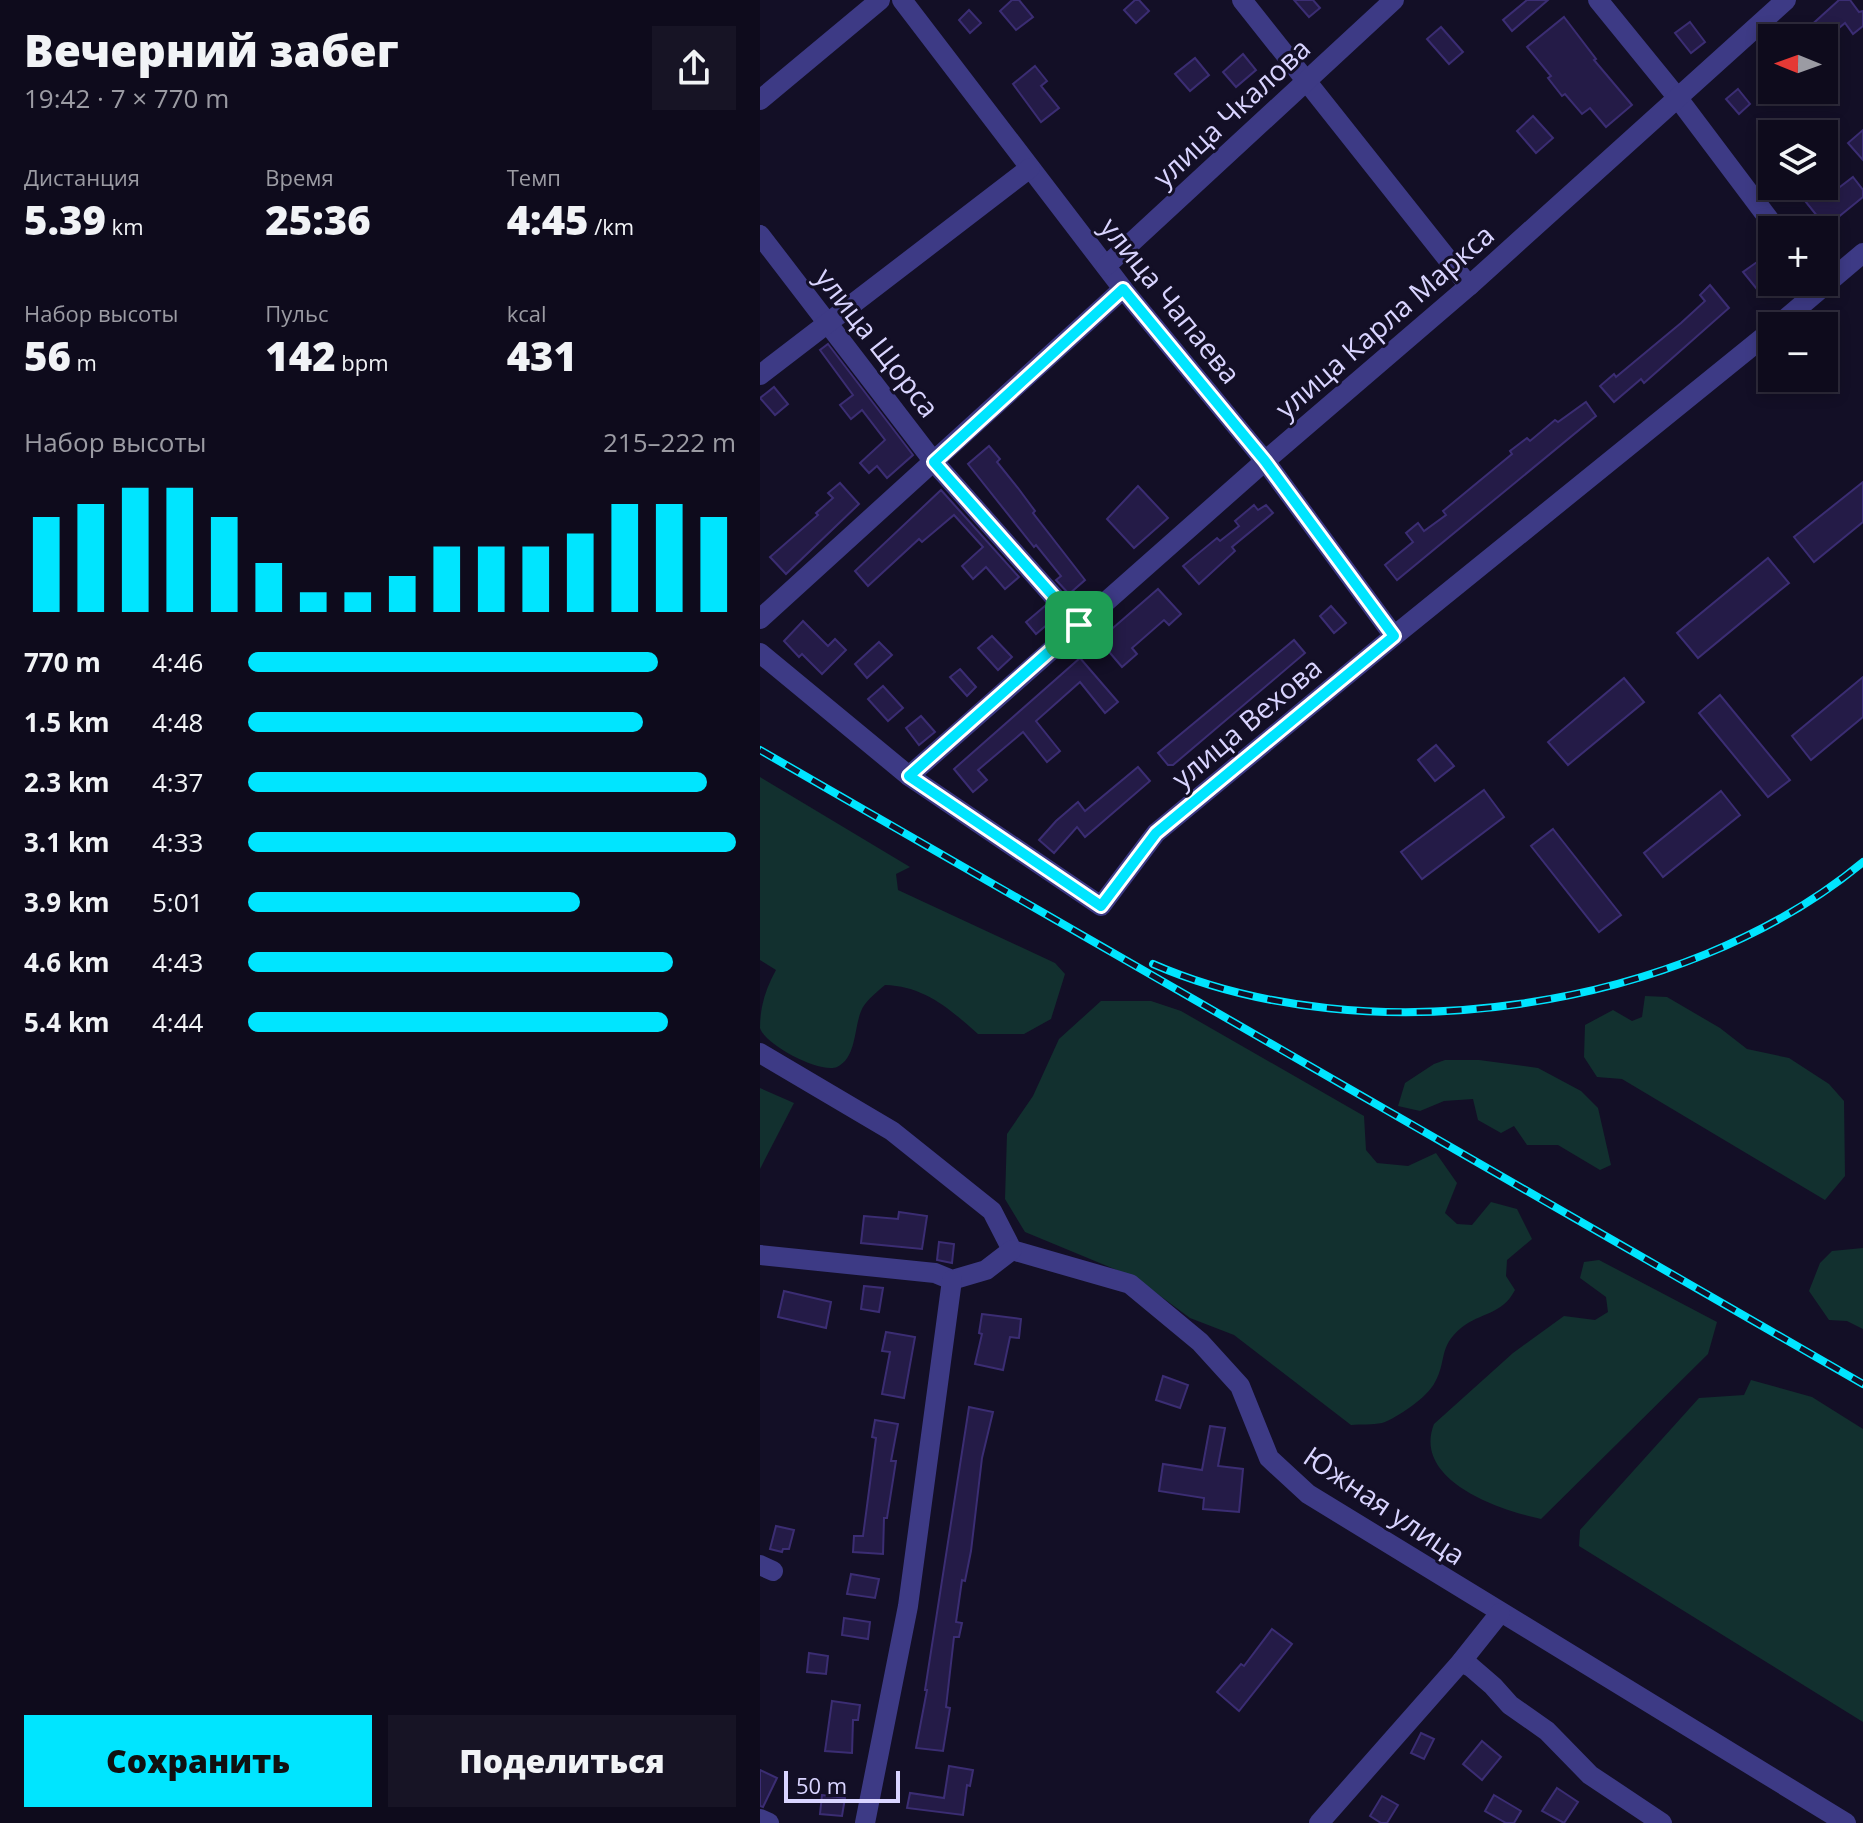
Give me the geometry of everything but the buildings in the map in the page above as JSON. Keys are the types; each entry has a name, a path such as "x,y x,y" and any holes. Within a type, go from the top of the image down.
{"street":[{"path":"760,100 880,0"},
{"name":"улица Чапаева","path":"902,0 1123,289 1265,461 1394,636"},
{"path":"1242,0 1469,286"},
{"name":"улица Чкалова","path":"1106,266 1394,0"},
{"path":"1598,0 1677,97 1766,216"},
{"name":"улица Карла Маркса","path":"909,776 1265,461 1469,286 1786,0"},
{"path":"760,375 1030,168"},
{"name":"улица Щорса","path":"760,235 934,462 1079,625"},
{"path":"1838,272 1863,253"},
{"path":"760,619 1123,289"},
{"path":"1792,312 1808,296"},
{"name":"улица Вехова","path":"760,653 909,776 1101,906 1156,833 1758,341"},
{"path":"760,1053 892,1131 992,1211 1012,1250 986,1270 952,1280 935,1273 760,1255"},
{"name":"Южная улица","path":"1012,1250 1130,1284 1200,1342 1240,1386 1269,1458 1308,1494 1846,1823"},
{"path":"865,1823 908,1606 952,1280"},
{"path":"1323,1822 1500,1613"},
{"path":"1461,1662 1471,1667 1517,1711 1547,1731 1590,1775 1662,1823"},
{"path":"760,1819 769,1823"}],"green space":[{"path":"760,777 910,867 896,874 898,890 1055,963 1065,974 1051,1019 1024,1034 978,1034 936,1000 899,986 885,985 863,1007 849,1056 837,1067 806,1062 772,1042 760,1028 764,998 776,970 760,960"},
{"path":"1645,996 1667,997 1720,1028 1747,1049 1789,1058 1829,1084 1844,1101 1845,1176 1825,1200 1622,1079 1597,1077 1584,1057 1585,1025 1613,1010 1632,1021 1642,1017"},
{"path":"1101,1001 1151,1001 1181,1011 1364,1116 1366,1150 1377,1163 1408,1166 1436,1153 1457,1183 1445,1213 1457,1224 1472,1225 1491,1202 1517,1209 1532,1239 1507,1260 1506,1276 1515,1290 1504,1304 1454,1335 1446,1348 1435,1382 1412,1406 1382,1423 1351,1425 1234,1335 1190,1318 1136,1278 1025,1232 1005,1199 1007,1134 1033,1096 1059,1039"},
{"path":"1445,1060 1479,1060 1538,1068 1581,1091 1598,1108 1611,1165 1600,1170 1558,1145 1527,1145 1514,1126 1501,1133 1478,1120 1473,1099 1444,1101 1420,1111 1398,1106 1405,1083"},
{"path":"760,1088 794,1103 760,1169"},
{"path":"1863,1248 1863,1329 1847,1321 1829,1320 1809,1291 1820,1263 1832,1251"},
{"path":"1599,1260 1717,1322 1708,1354 1541,1519 1483,1500 1447,1476 1436,1461 1431,1444 1434,1424 1513,1353 1564,1316 1595,1320 1608,1312 1606,1297 1580,1278 1584,1262"},
{"path":"1751,1380 1812,1397 1863,1429 1863,1722 1579,1546 1580,1530 1699,1398 1744,1395"}],"railway":[{"path":"760,750 1863,1384"},
{"path":"1153,964 1237,992 1329,1008 1424,1012 1521,1004 1616,984 1706,954 1790,913 1863,862"}],"route":[{"path":"1123,289 1265,461 1394,636 1156,833 1101,906 909,776 1079,625 934,462 1123,289"}]}
